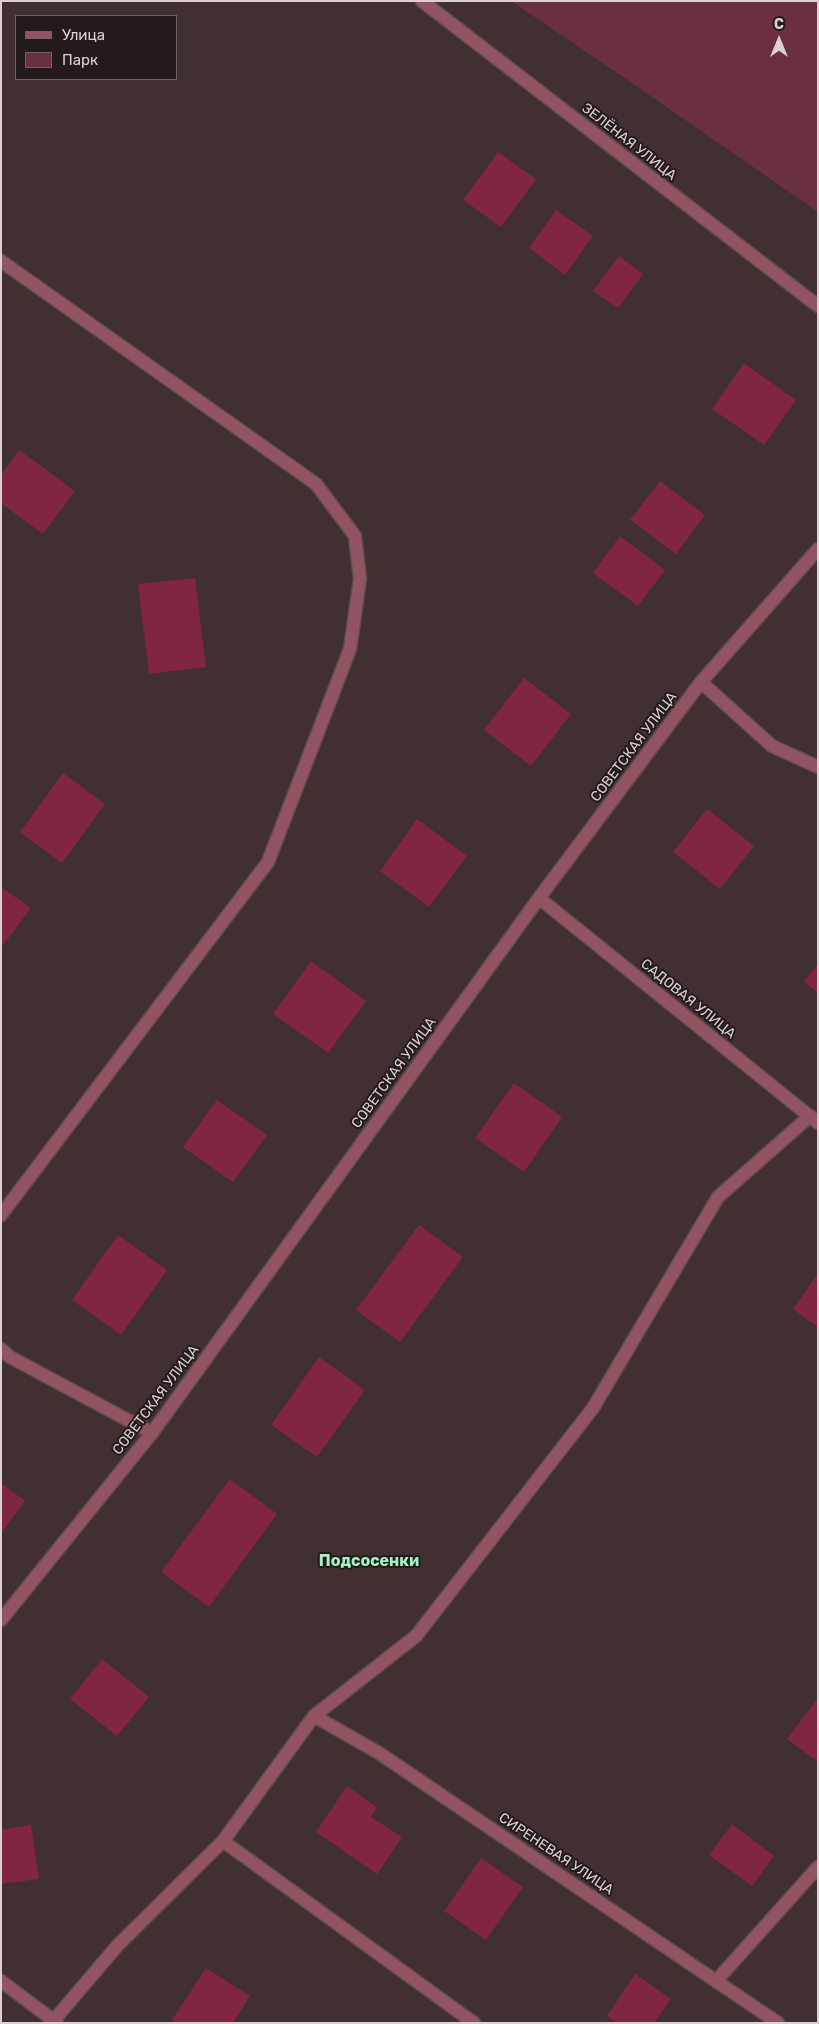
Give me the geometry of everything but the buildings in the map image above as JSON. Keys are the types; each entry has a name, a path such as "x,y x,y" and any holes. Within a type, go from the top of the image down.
{"street":[{"name":"ЗЕЛЁНАЯ УЛИЦА","path":"422,1 818,306"},
{"path":"1,262 316,484 355,536 360,579 350,649 268,862 1,1215"},
{"name":"СОВЕТСКАЯ УЛИЦА","path":"1,1620 152,1433 539,898 701,682 818,550"},
{"path":"701,682 772,746 818,767"},
{"name":"САДОВАЯ УЛИЦА","path":"539,898 814,1120"},
{"path":"1,1981 56,2022 118,1945 223,1841 314,1716 416,1636 593,1408 718,1197 814,1120"},
{"path":"1,1349 10,1357 152,1433"},
{"name":"СИРЕНЕВАЯ УЛИЦА","path":"314,1716 379,1753 778,2023"},
{"path":"223,1841 474,2023"},
{"path":"716,1981 818,1866"}],"green space":[{"path":"511,1 818,1 818,212 616,72"}],"district":[{"name":"Подсосенки","path":"369,1561"}]}
